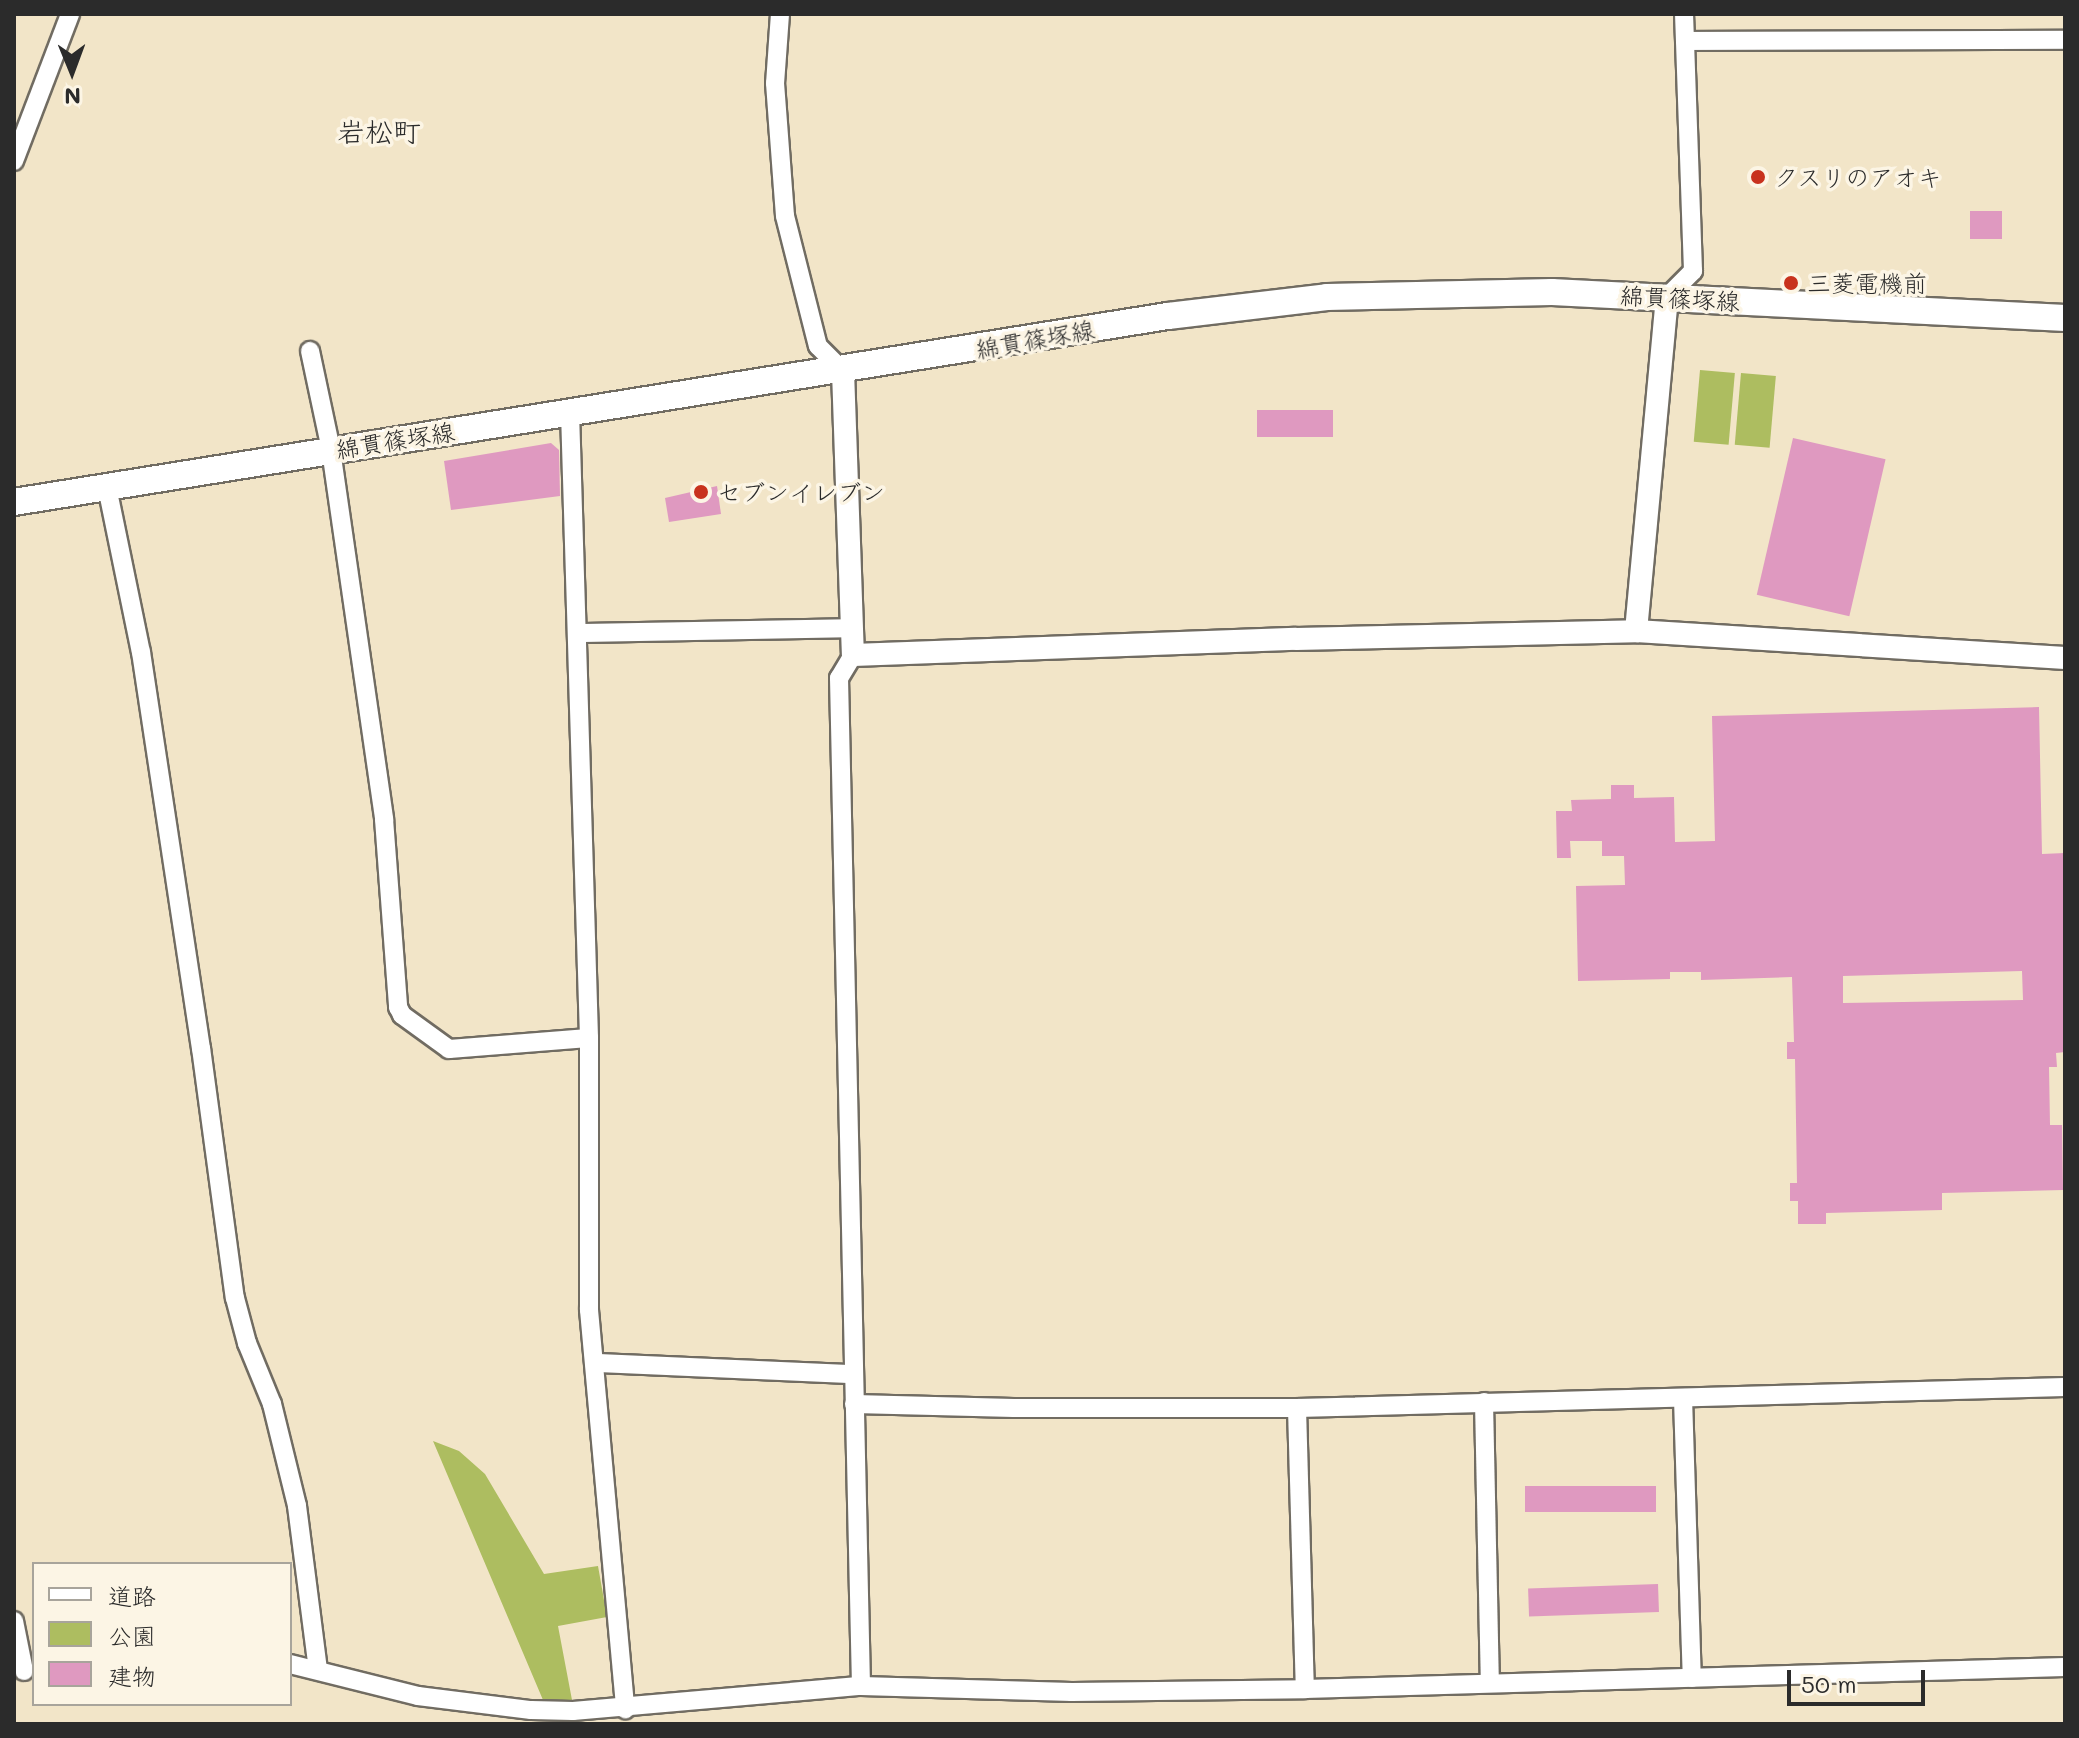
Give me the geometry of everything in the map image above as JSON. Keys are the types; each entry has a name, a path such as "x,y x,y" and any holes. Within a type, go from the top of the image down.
{"main road":[{"name":"綿貫篠塚線","path":"14,502 843,371 1168,316 1327,297 1474,291 1667,297 2065,318"}],"street":[{"path":"14,161 70,14"},
{"path":"780,14 775,83 785,216 818,346 843,371 853,655 839,678 851,1374 861,1686"},
{"path":"1636,631 1667,297 1693,271 1684,14"},
{"path":"1685,41 2065,40"},
{"path":"310,351 331,450 384,819 398,1007 402,1015 449,1049 589,1038"},
{"path":"570,412 589,1038 589,1310 625,1709"},
{"path":"107,487 141,652 235,1298 247,1343 272,1404 297,1506 318,1669"},
{"path":"578,633 852,628"},
{"path":"853,655 1296,639 1636,631 2065,658"},
{"path":"596,1363 851,1374"},
{"path":"854,1404 1014,1408 1297,1408 2065,1387"},
{"path":"1683,1398 1692,1678"},
{"path":"1484,1402 1490,1683"},
{"path":"1297,1408 1305,1689"},
{"path":"14,1621 24,1671"},
{"path":"292,1664 418,1696 531,1710 625,1709 861,1686 1072,1692 1305,1689 2065,1667"}],"green space":[{"path":"1700,370 1735,373 1729,445 1694,442"},
{"path":"1741,373 1776,376 1770,448 1735,445"},
{"path":"433,1441 459,1451 485,1474 544,1574 598,1566 607,1617 558,1626 572,1700 543,1700"}],"building":[{"path":"1970,211 2002,211 2002,239 1970,239"},
{"path":"1257,410 1333,410 1333,437 1257,437"},
{"path":"1793,438 1886,459 1849,616 1757,595"},
{"path":"551,443 559,450 560,496 451,510 444,461"},
{"path":"717,486 721,514 669,522 665,498"},
{"path":"2039,707 2042,854 2065,853 2065,1052 2056,1053 2057,1067 2049,1067 2050,1125 2062,1125 2063,1190 1942,1193 1942,1210 1826,1213 1826,1224 1798,1224 1798,1201 1790,1201 1790,1183 1797,1183 1795,1059 1787,1059 1787,1042 1794,1042 1792,977 1701,980 1701,972 1670,972 1670,979 1578,981 1576,886 1625,885 1624,856 1602,856 1602,841 1570,841 1571,858 1557,858 1556,811 1572,811 1571,800 1611,799 1611,785 1634,785 1634,798 1674,797 1675,842 1715,841 1712,716","holes":["2022,971 2023,1000 1843,1003 1843,976"]},
{"path":"1525,1486 1656,1486 1656,1512 1525,1512"},
{"path":"1658,1584 1659,1612 1529,1617 1528,1589"}],"place":[{"name":"クスリのアオキ","path":"1758,177"},
{"name":"三菱電機前","path":"1791,283"},
{"name":"セブンイレブン","path":"701,492"}],"district":[{"name":"岩松町","path":"379,131"}]}
